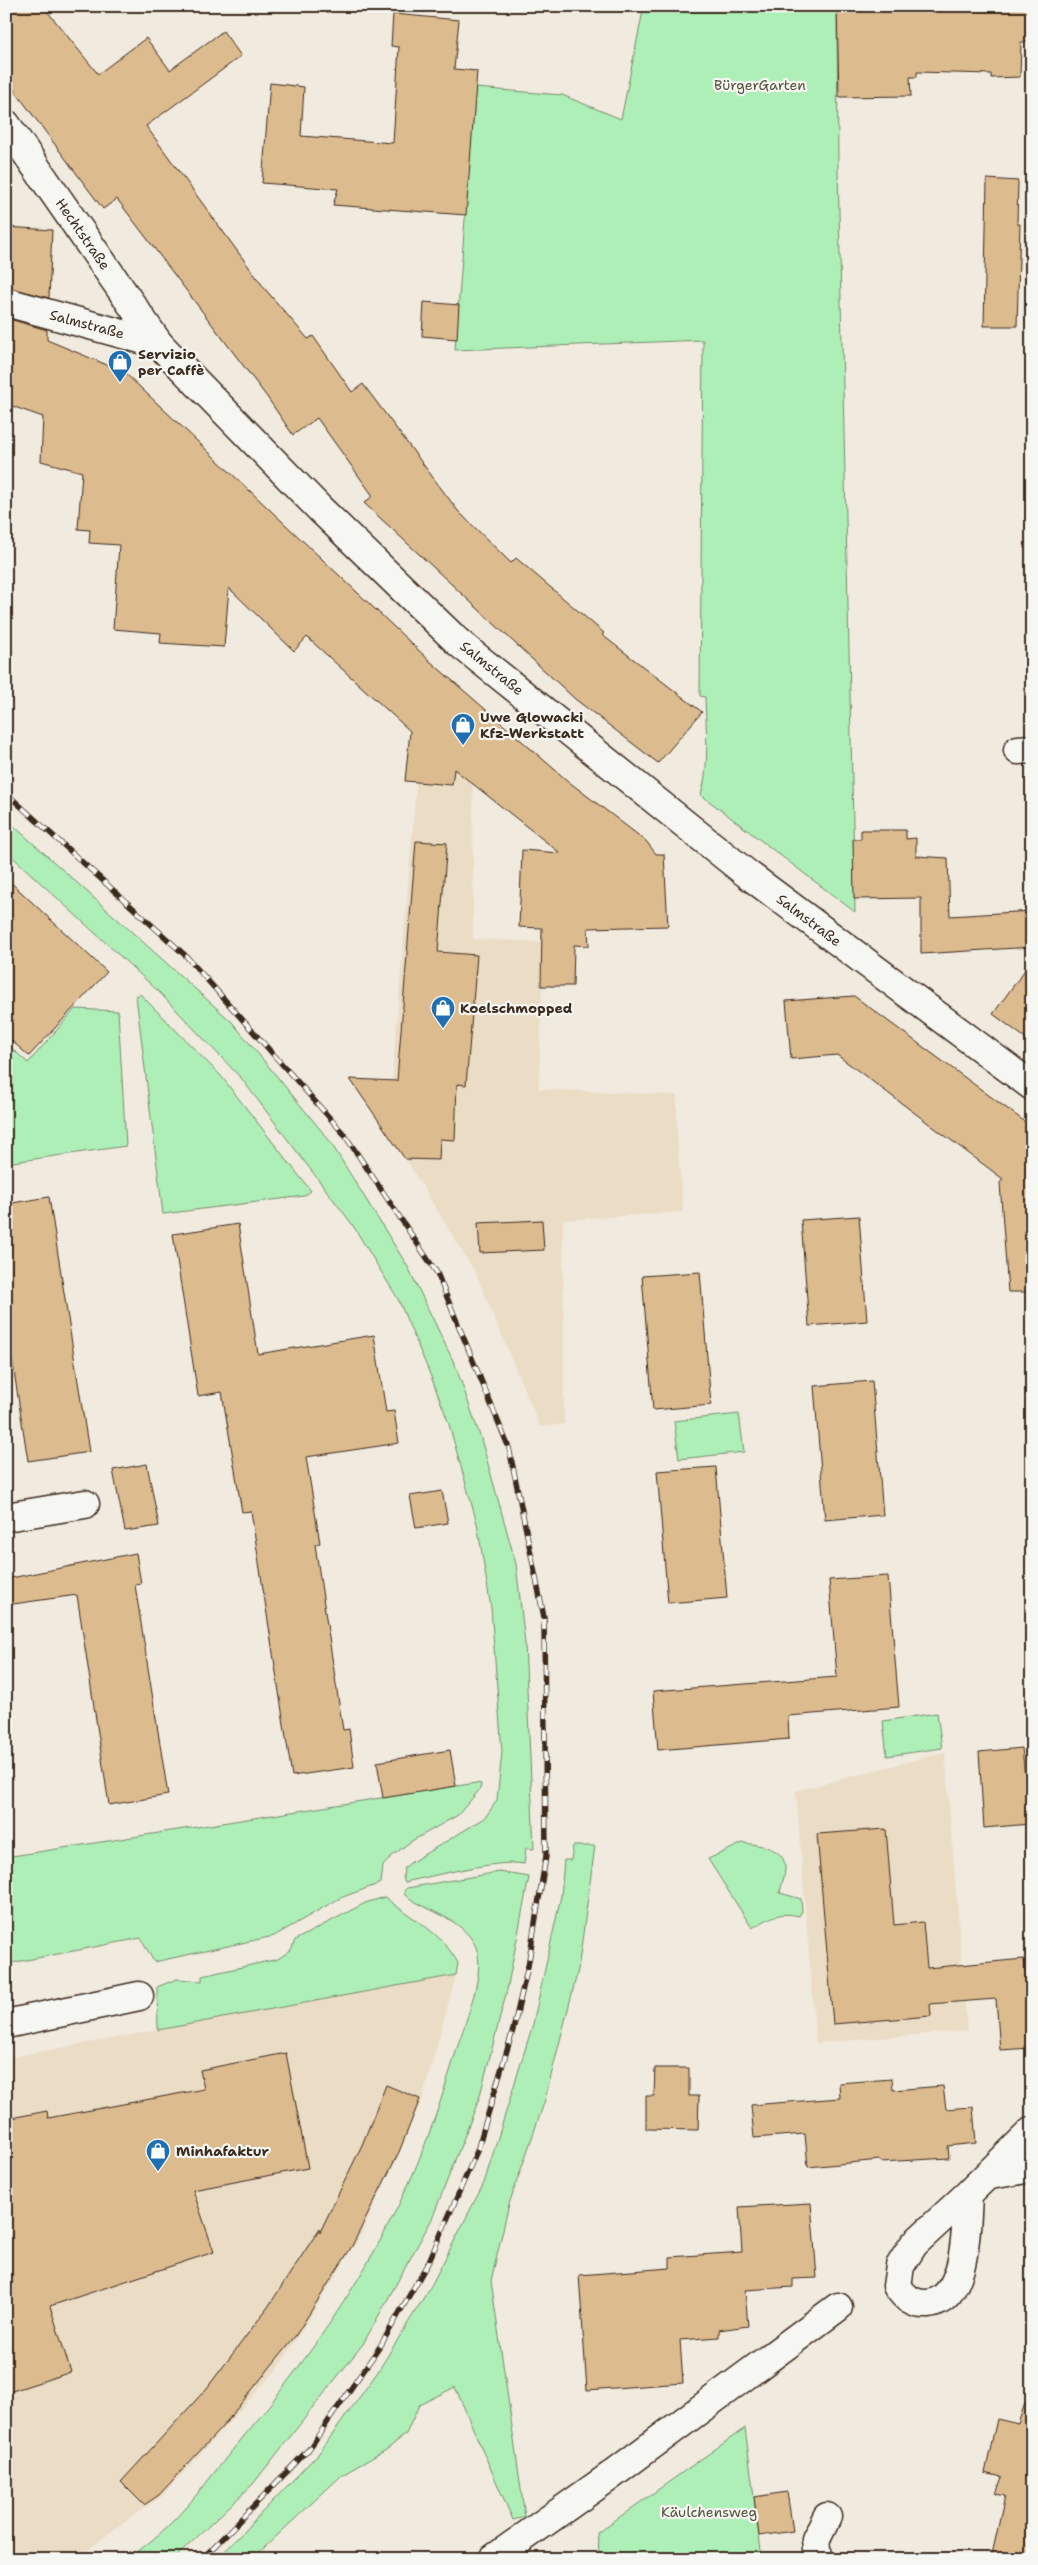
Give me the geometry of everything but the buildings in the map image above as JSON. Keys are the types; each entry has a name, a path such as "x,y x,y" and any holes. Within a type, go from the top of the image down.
{"street":[{"name":"Hechtstraße","path":"6,124 159,344"},
{"name":"Salmstraße","path":"6,302 159,344 320,509 459,642 753,878 1032,1086"},
{"path":"6,1517 86,1504"},
{"path":"6,2024 139,1996"},
{"path":"968,2194 990,2175 1032,2132"},
{"path":"990,2175 1032,2168"},
{"path":"493,2559 625,2466 838,2307"},
{"path":"818,2559 816,2539 827,2517"}],"shaded area":[{"path":"420,739 473,782 473,939 543,942 539,1089 677,1095 677,1139 683,1212 563,1220 564,1424 540,1427 476,1274 388,1130"},
{"path":"945,1752 967,2031 816,2043 796,1791"},
{"path":"456,1975 423,2097 362,2233 279,2367 161,2497 122,2523 77,2559 6,2559 6,2058"}],"green space":[{"name":"BürgerGarten","path":"644,6 837,6 838,169 855,912 701,795 706,772 707,747 705,697 700,696 703,340 455,350 475,88 562,95 621,119"},
{"path":"6,819 232,1022 329,1140 408,1267 456,1367 481,1439 516,1564 525,1643 534,1849 526,1848 524,1864 513,1863 483,1866 405,1882 403,1878 404,1868 410,1863 485,1818 497,1800 502,1752 491,1608 477,1523 448,1421 398,1299 352,1224 241,1078 158,991 6,851"},
{"path":"140,994 221,1076 311,1191 304,1196 163,1214 136,996"},
{"path":"75,1009 118,1011 126,1146 6,1163 6,1043 28,1063"},
{"path":"739,1414 744,1452 679,1459 674,1421"},
{"path":"937,1713 942,1748 887,1756 883,1721"},
{"path":"476,1783 481,1784 480,1789 458,1815 410,1842 392,1856 383,1866 381,1883 340,1898 274,1936 154,1962 141,1938 6,1964 6,1857"},
{"path":"743,1843 770,1848 781,1856 785,1869 780,1893 801,1899 802,1911 799,1916 779,1915 769,1918 752,1928 708,1859"},
{"path":"573,1846 595,1846 578,1970 544,2103 509,2204 491,2281 525,2517 513,2520 455,2387 419,2405 406,2434 386,2450 342,2475 252,2559 217,2559 319,2453 377,2373 431,2286 484,2183 533,2024 561,1896 564,1860 571,1860"},
{"path":"499,1872 529,1877 507,1990 479,2099 432,2219 363,2344 253,2484 174,2559 128,2559 164,2529 188,2505 307,2356 366,2266 400,2202 417,2164 439,2105 470,2009 479,1969 476,1947 463,1929 444,1916 414,1901 405,1895 404,1891 407,1888"},
{"path":"385,1897 442,1941 458,1963 456,1975 158,2030 157,1987 177,1979 202,1981 202,1976 278,1959 291,1950 295,1940 365,1903"},
{"name":"Käulchensweg","path":"745,2428 762,2559 600,2559 597,2533"}],"railway":[{"path":"6,793 186,956 344,1134 437,1273 509,1448 544,1617 546,1856 528,1966 513,2030 477,2151 429,2261 381,2345 309,2449 202,2559"}],"place":[{"name":"Servizio per Caffè","path":"120,383"},
{"name":"Uwe Glowacki Kfz-Werkstatt","path":"463,746"},
{"name":"Koelschmopped","path":"443,1029"},
{"name":"Minhafaktur","path":"158,2172"}]}
